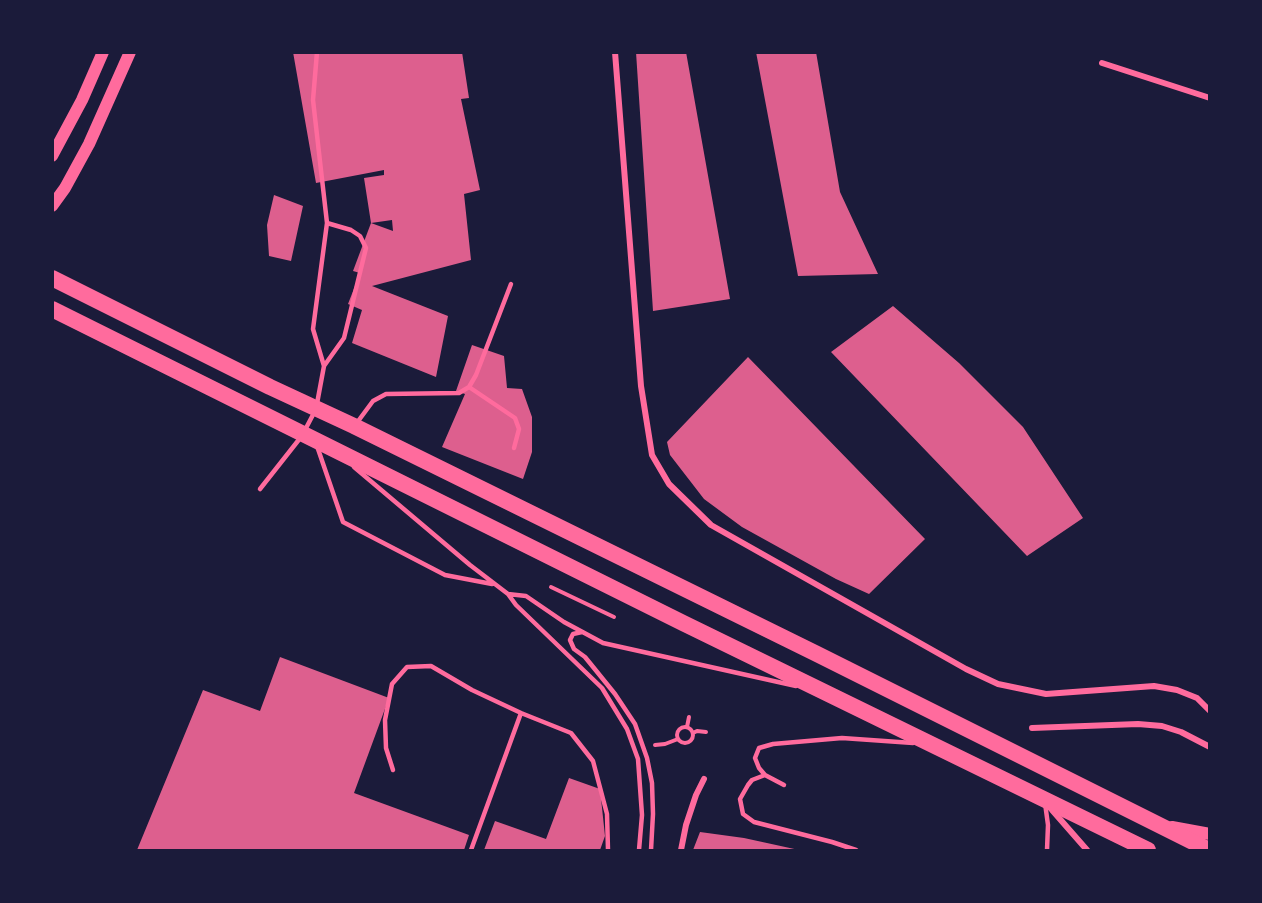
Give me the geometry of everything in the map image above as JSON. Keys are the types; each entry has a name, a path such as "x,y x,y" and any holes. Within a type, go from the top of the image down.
{"highway":[{"path":"52,278 1209,850"},
{"path":"52,309 336,452 1148,850"}],"main road":[{"path":"52,156 82,100 103,52"},
{"path":"52,206 65,189 89,144 130,52"},
{"path":"1155,824 1209,834"}],"street":[{"path":"615,52 640,386 652,455 669,484 711,525 966,669 998,684 1046,694 1154,686 1177,690 1197,698 1209,711"},
{"path":"1102,63 1209,98"},
{"path":"1032,728 1138,724 1162,726 1181,732 1209,747"},
{"path":"681,850 686,825 704,779"},
{"path":"1044,801 1088,850"}],"lane":[{"path":"317,52 313,100 327,223 313,329 324,366"},
{"path":"260,489 309,437 324,366 344,338 366,248 360,236 351,230 327,223"},
{"path":"354,426 373,401 386,394 459,393 469,387 476,375 511,284"},
{"path":"469,387 515,418 519,429 514,448"},
{"path":"309,437 343,522 445,575 495,584"},
{"path":"336,452 508,594 516,605 602,688 627,729 638,759 642,815 639,850"},
{"path":"508,594 526,596 603,643 825,693"},
{"path":"582,632 573,634 570,640 574,648 585,657 607,683 635,724 647,758 653,793 651,850"},
{"path":"393,770 386,748 386,720 392,684 407,667 431,666 472,690 571,733 593,761 607,814 608,850"},
{"path":"471,850 521,713"},
{"path":"784,785 765,775 755,758 759,748 773,744 842,738 930,743"},
{"path":"765,775 752,780 740,799 743,814 754,822 856,850"},
{"path":"1044,801 1048,825 1047,850"}],"path":[{"path":"551,587 614,616"},
{"path":"687,727 689,717"},
{"path":"687,727 693,733"},
{"path":"687,727 680,729 677,734 678,739 682,743 687,743 693,738 693,733"},
{"path":"693,733 706,732"},
{"path":"652,745 665,744 678,739"}],"building":[{"path":"293,52 462,52 469,98 461,99 480,190 464,194 471,260 372,286 448,316 436,377 352,343 362,310 348,304 360,273 353,271 371,223 364,178 384,175 384,170 316,183","holes":["392,220 393,231 371,223"]},
{"path":"636,52 686,52 730,299 653,311"},
{"path":"756,52 816,52 840,192 878,274 798,276"},
{"path":"274,195 303,206 291,261 269,256 267,225"},
{"path":"893,306 959,363 1023,427 1083,518 1027,556 831,352"},
{"path":"472,345 504,356 507,388 522,389 532,417 532,452 523,479 442,447 465,394 456,391"},
{"path":"748,357 925,539 869,594 836,579 742,527 704,499 670,455 667,442"},
{"path":"280,657 389,698 354,793 469,835 464,850 137,850 203,690 260,711"},
{"path":"569,778 600,789 605,836 600,850 484,850 495,821 546,839"},
{"path":"700,832 744,838 799,850 693,850"}]}
